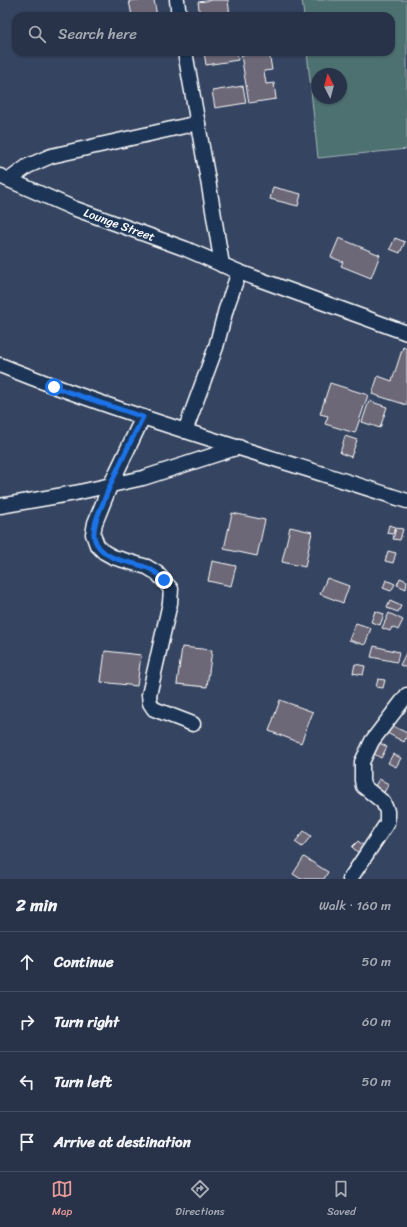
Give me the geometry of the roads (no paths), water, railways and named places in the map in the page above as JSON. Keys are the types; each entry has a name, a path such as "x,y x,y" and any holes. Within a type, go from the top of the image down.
{"street":[{"path":"177,0 178,12"},
{"path":"186,56 222,265"},
{"path":"4,178 51,156 198,123"},
{"name":"Lounge Street","path":"4,178 73,208 186,249 239,272 407,332"},
{"path":"185,431 216,347 226,309 239,272"},
{"path":"0,365 54,387 143,417 407,501"},
{"path":"143,417 110,486 95,523 93,534 96,544 104,552 113,558 147,567 157,573 171,589 170,603 149,695 150,703 154,710 193,724"},
{"path":"0,506 75,493 143,478 239,447"},
{"path":"350,879 387,823 387,811 383,802 363,786 362,762 372,741 407,695"}]}
